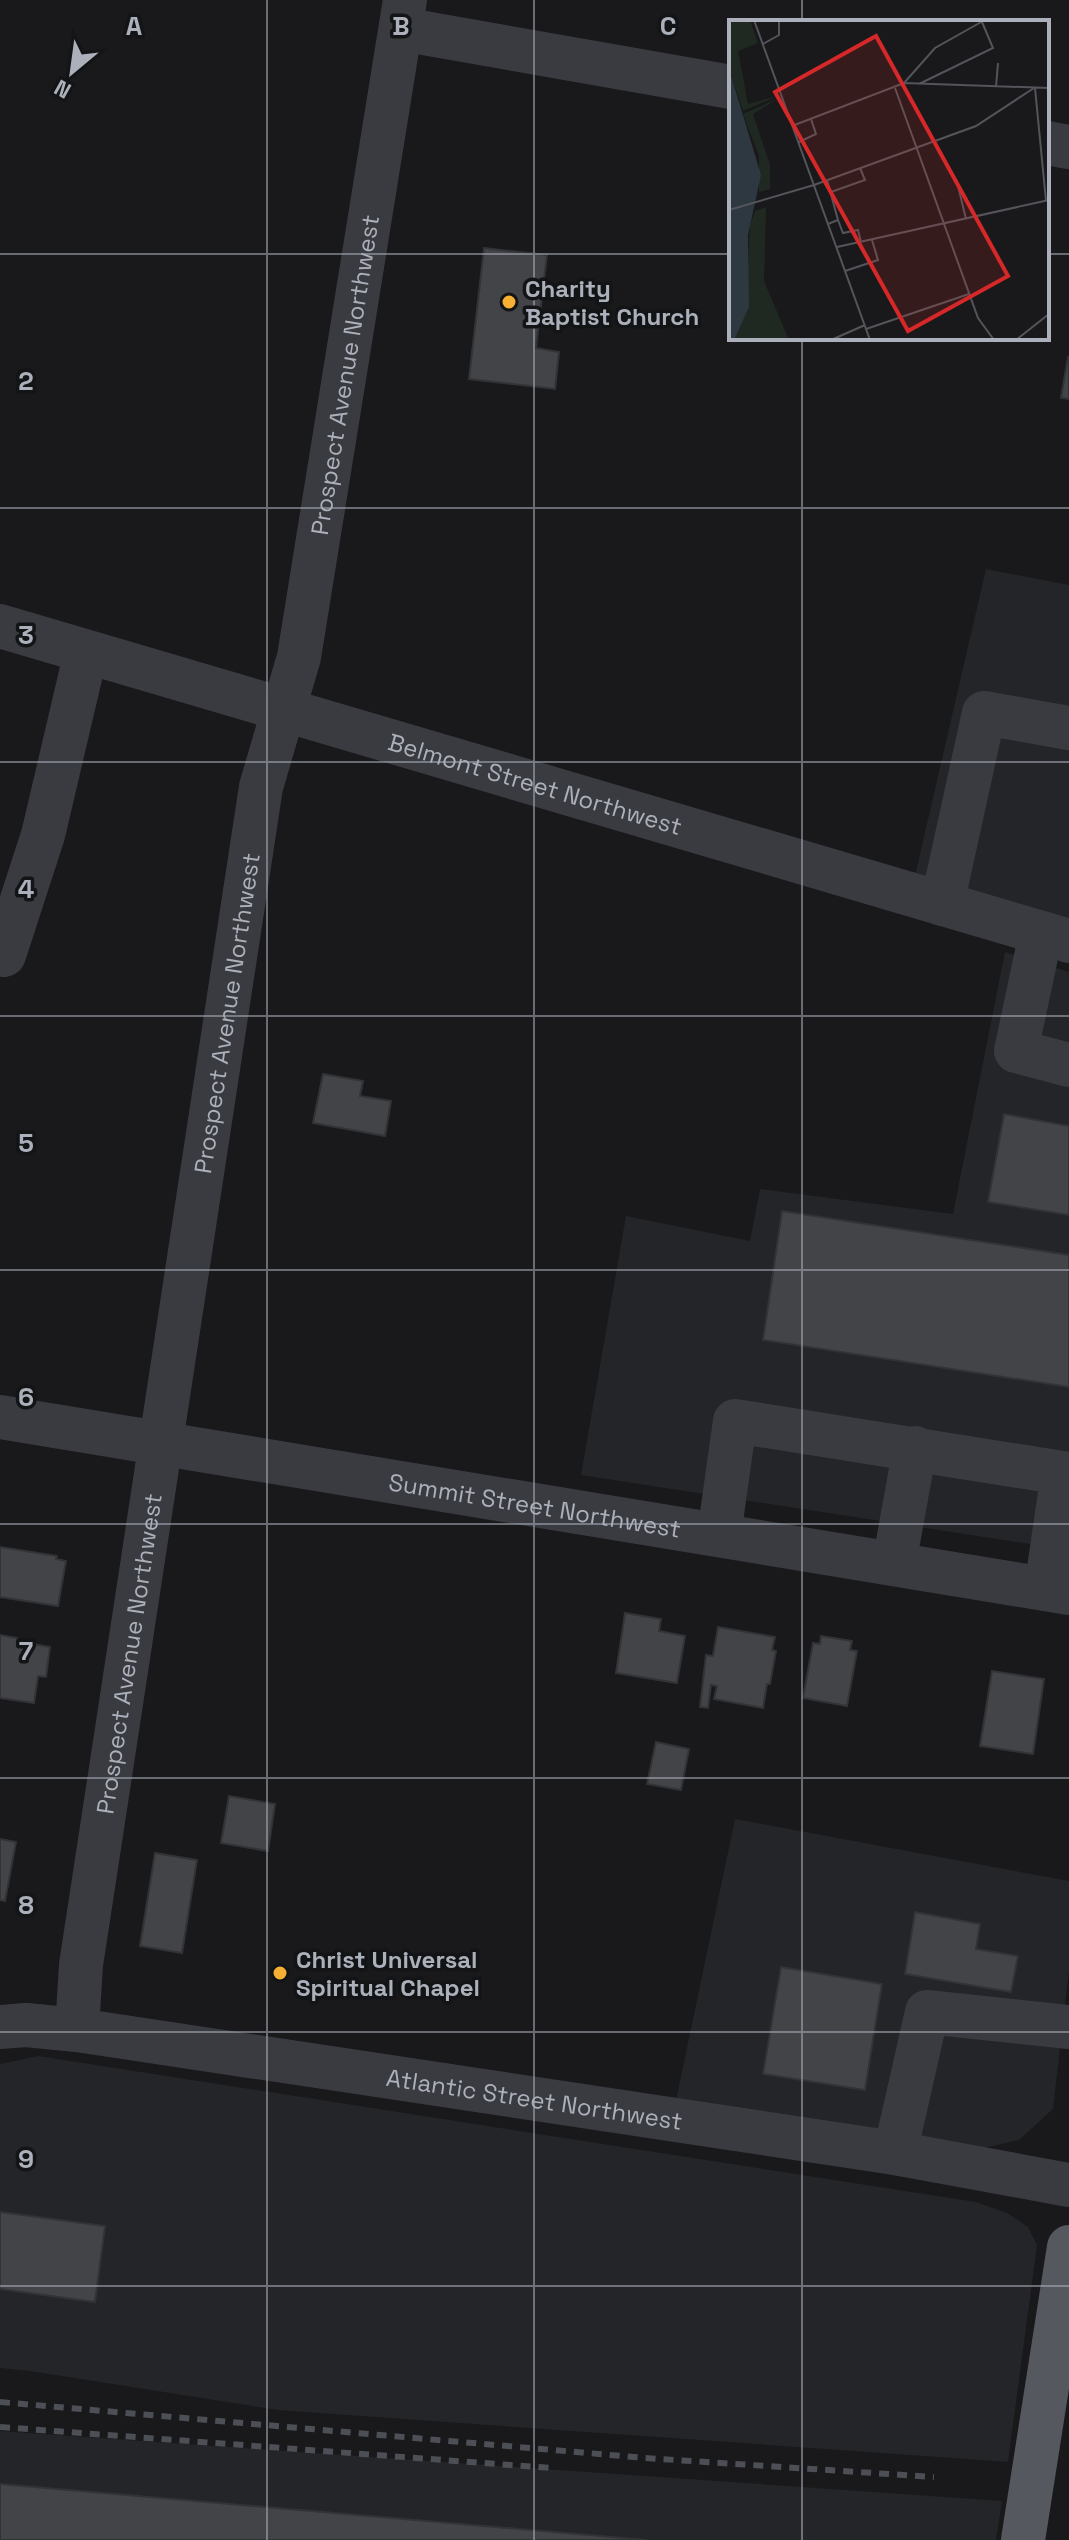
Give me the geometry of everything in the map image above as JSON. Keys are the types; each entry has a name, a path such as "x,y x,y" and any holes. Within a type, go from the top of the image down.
{"main road":[{"path":"1023,2540 1069,2247"}],"street":[{"path":"403,15 729,87"},
{"name":"Prospect Avenue Northwest","path":"77,2030 81,1965 261,787 299,657 403,15"},
{"path":"1049,143 1069,147"},
{"name":"Belmont Street Northwest","path":"0,626 1055,937"},
{"path":"4,955 43,835 86,652"},
{"path":"942,904 984,713 1069,728"},
{"path":"1055,937 1016,1051 1069,1065"},
{"name":"Summit Street Northwest","path":"0,1417 1058,1591"},
{"path":"719,1535 735,1421 915,1448 1066,1473 1058,1591"},
{"path":"894,1564 915,1448"},
{"path":"895,2153 927,2012 1069,2027"},
{"name":"Atlantic Street Northwest","path":"0,2027 26,2025 77,2030 895,2153 1069,2185"}],"shaded area":[{"path":"986,569 1069,585 1069,925 914,880"},
{"path":"1005,952 1069,972 1069,1550 581,1475 626,1216 750,1241 760,1189 953,1214"},
{"path":"735,1819 1069,1881 1069,1969 1053,2109 1019,2140 983,2148 675,2105"},
{"path":"38,2056 976,2202 1007,2213 1028,2227 1037,2245 1008,2462 278,2410 0,2368 0,2064"},
{"path":"0,2431 1002,2501 996,2540 0,2540"}],"building":[{"name":"Charity Baptist Church","path":"484,248 547,255 536,348 559,352 555,389 469,379"},
{"path":"1069,357 1069,399 1061,398"},
{"path":"323,1074 363,1081 360,1096 391,1101 385,1136 313,1123"},
{"path":"1004,1114 1069,1126 1069,1215 988,1202"},
{"path":"782,1211 1069,1255 1069,1387 763,1340"},
{"path":"0,1547 57,1556 56,1559 66,1561 58,1606 0,1597"},
{"path":"625,1613 661,1619 659,1631 685,1636 677,1683 616,1673"},
{"path":"718,1627 775,1637 772,1650 776,1651 763,1708 714,1699 717,1686 711,1685 708,1708 700,1707 706,1655 713,1656"},
{"path":"0,1635 50,1647 46,1677 38,1676 34,1703 0,1698"},
{"path":"821,1636 852,1641 850,1650 857,1651 847,1706 803,1698 813,1643 820,1644"},
{"path":"992,1671 1044,1679 1033,1754 980,1746"},
{"path":"656,1742 689,1749 681,1790 647,1784"},
{"path":"229,1796 275,1804 268,1851 221,1843"},
{"path":"0,1839 16,1842 5,1901 0,1900"},
{"path":"155,1853 197,1860 182,1953 140,1946"},
{"path":"915,1912 980,1924 976,1949 1018,1956 1011,1992 905,1974"},
{"path":"781,1967 882,1984 865,2090 763,2074"},
{"path":"0,2212 105,2226 95,2302 0,2289"},
{"path":"0,2484 647,2540 0,2540"}],"railway":[{"path":"0,2402 645,2458 934,2477"},
{"path":"0,2427 551,2468"}],"place":[{"name":"Charity Baptist Church","path":"509,302"},
{"name":"Christ Universal Spiritual Chapel","path":"280,1973"}]}
